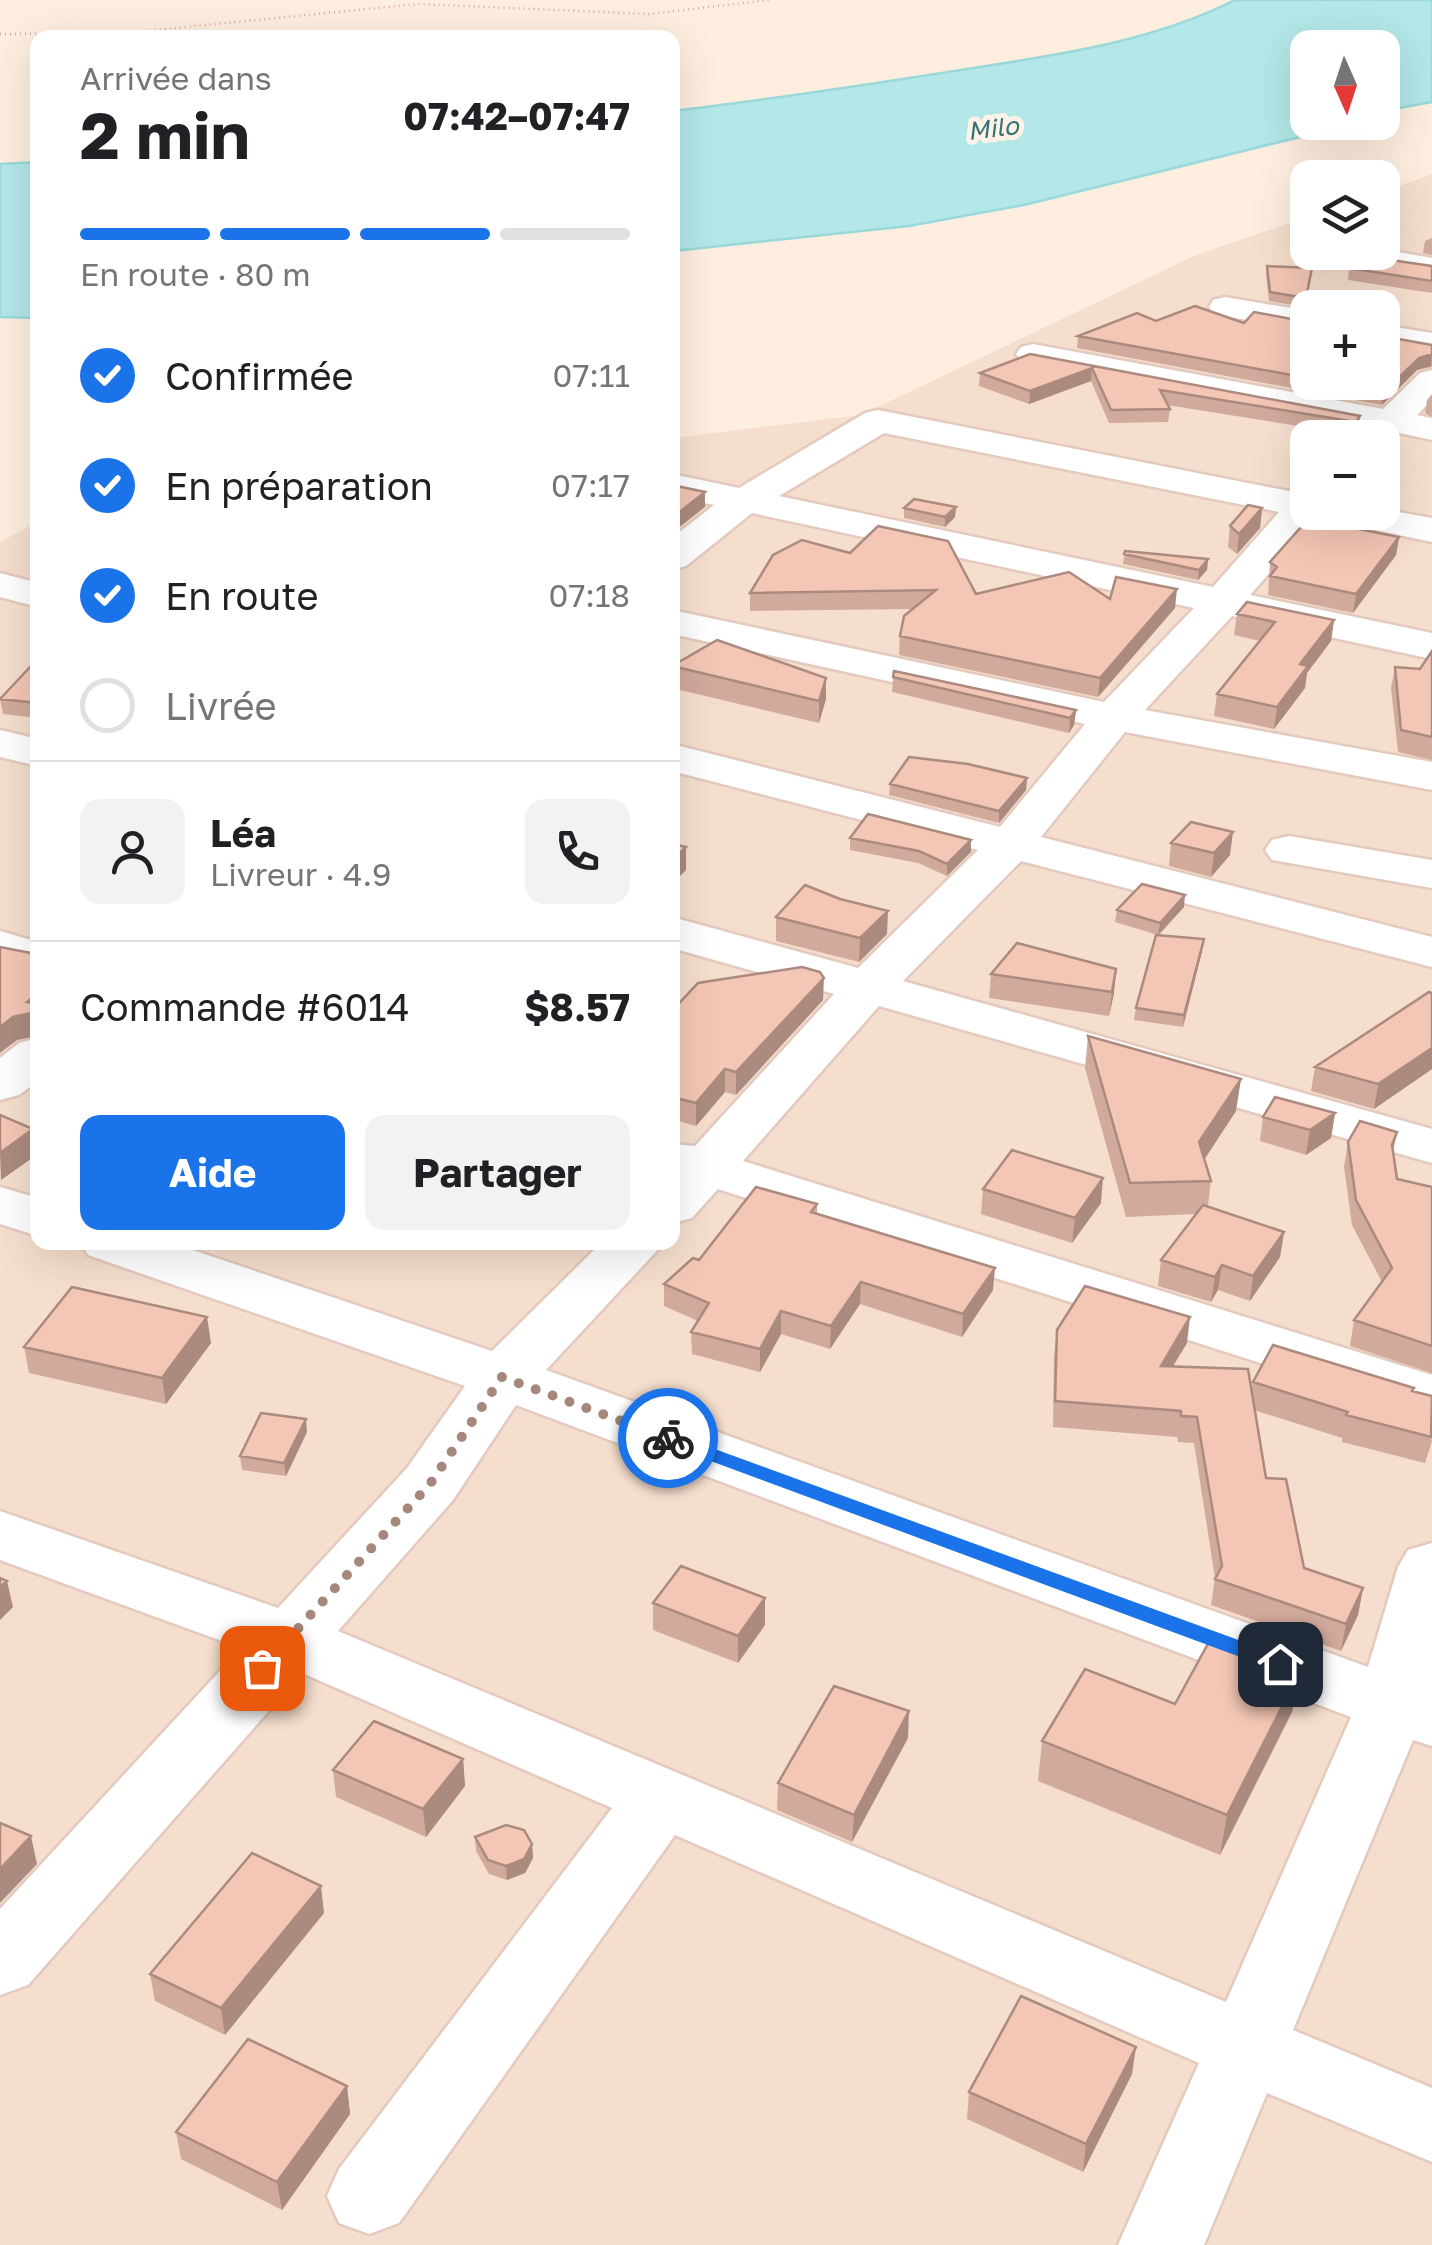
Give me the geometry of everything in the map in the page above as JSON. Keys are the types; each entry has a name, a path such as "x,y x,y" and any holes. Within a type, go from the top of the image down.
{"street":[{"path":"1400,261 1432,267"},
{"path":"1225,307 1290,318"},
{"path":"1400,338 1432,344"},
{"path":"1033,354 1340,420"},
{"path":"1391,420 1432,380"},
{"path":"680,552 742,503 878,422 1290,501"},
{"path":"1400,429 1432,429"},
{"path":"680,487 1432,646"},
{"path":"1400,523 1432,530"},
{"path":"1292,530 1114,716 1008,846 685,1177 1432,1397"},
{"path":"0,585 30,593"},
{"path":"680,624 1114,716 1432,776"},
{"path":"0,743 30,751"},
{"path":"680,759 1432,952"},
{"path":"1289,850 1432,874"},
{"path":"680,934 1432,1146"},
{"path":"0,946 30,955"},
{"path":"0,1084 30,1060"},
{"path":"0,1206 30,1215"},
{"path":"131,1250 502,1377 1412,1712"},
{"path":"0,1962 430,1484 502,1377 628,1250"},
{"path":"0,1535 288,1638 1432,2126"},
{"path":"1160,2245 1246,2046 1412,1712 1432,1567"},
{"path":"368,2196 661,1797"}],"path":[{"path":"155,30 420,4 632,14 769,0"},
{"path":"0,34 30,34"}],"shaded area":[{"path":"1432,174 1432,2245 0,2245 0,542 30,526 30,1250 680,1250 680,437 861,415 1194,256 1290,223 1290,270 1400,270 1400,186"}],"water":[{"name":"Milo","path":"1235,0 1432,0 1432,102 1400,108 1400,30 1290,30 1290,139 1024,205 909,226 680,250 680,110 1066,53 1169,27"},
{"path":"30,162 30,318 0,317 0,164"}],"building":[{"path":"1400,261 1432,266 1432,281 1362,270 1400,270"},
{"path":"1267,266 1312,270 1308,290 1290,290 1290,295 1270,292"},
{"path":"1195,306 1244,323 1254,312 1290,319 1290,375 1078,336 1137,313 1156,321"},
{"path":"1400,339 1432,345 1432,354 1419,358 1400,376"},
{"path":"1030,354 1360,416 1357,420 1344,420 1160,390 1170,409 1111,410 1092,368 1030,391 980,373"},
{"path":"680,487 705,492 680,512"},
{"path":"914,499 956,507 945,517 904,508"},
{"path":"1248,505 1262,508 1239,534 1230,526"},
{"path":"878,526 948,541 976,594 1069,572 1110,599 1116,577 1177,589 1100,678 900,636 904,616 936,590 750,593 773,555 802,540 850,553"},
{"path":"1298,530 1364,530 1399,537 1356,594 1270,576 1277,567 1270,562"},
{"path":"1125,551 1208,559 1199,570 1124,554"},
{"path":"1247,602 1334,620 1300,664 1308,666 1277,707 1217,694 1275,622 1237,614"},
{"path":"717,640 826,678 819,701 680,668 680,661"},
{"path":"1432,651 1432,737 1401,730 1395,667 1420,669"},
{"path":"30,667 30,702 0,699"},
{"path":"894,671 1076,710 1070,718 893,677"},
{"path":"909,757 968,764 1027,778 999,811 890,784"},
{"path":"868,814 971,840 947,864 919,851 850,838"},
{"path":"1191,822 1233,832 1214,853 1171,843"},
{"path":"1142,884 1185,895 1160,923 1117,910"},
{"path":"805,885 888,911 860,938 776,917"},
{"path":"1156,935 1204,939 1184,1015 1136,1008"},
{"path":"1017,943 1116,969 1112,992 991,974"},
{"path":"0,947 30,953 30,1013 13,1017 0,1027"},
{"path":"802,967 820,972 824,978 736,1072 725,1069 696,1103 680,1099 680,1002 698,983"},
{"path":"1429,992 1432,1048 1378,1084 1315,1067"},
{"path":"1088,1036 1241,1079 1199,1142 1211,1181 1130,1183"},
{"path":"1275,1097 1335,1113 1310,1130 1263,1117"},
{"path":"0,1115 30,1128 30,1131 0,1153"},
{"path":"1360,1121 1397,1132 1392,1145 1397,1179 1432,1187 1432,1346 1354,1320 1392,1268 1356,1200 1348,1142"},
{"path":"1012,1150 1103,1178 1075,1218 983,1189"},
{"path":"756,1187 817,1204 811,1212 995,1268 963,1314 861,1282 831,1326 781,1311 760,1349 691,1332 709,1303 664,1284 693,1258 699,1260"},
{"path":"1203,1205 1284,1232 1253,1276 1222,1265 1215,1277 1161,1260"},
{"path":"1085,1286 1190,1317 1161,1366 1248,1369 1266,1478 1286,1479 1304,1568 1363,1588 1346,1624 1215,1579 1222,1566 1197,1417 1181,1416 1181,1411 1055,1401 1057,1330"},
{"path":"72,1287 207,1317 162,1378 24,1347"},
{"path":"1273,1345 1432,1396 1431,1437 1346,1415 1348,1412 1253,1382"},
{"path":"261,1413 306,1419 284,1463 240,1456"},
{"path":"681,1566 765,1598 738,1636 653,1603"},
{"path":"1210,1640 1299,1673 1227,1815 1042,1741 1085,1669 1175,1704"},
{"path":"834,1686 909,1711 854,1815 778,1783"},
{"path":"374,1721 463,1759 423,1809 333,1770"},
{"path":"0,1823 31,1836 0,1869"},
{"path":"506,1825 524,1830 532,1844 524,1859 506,1866 488,1860 475,1837"},
{"path":"252,1853 321,1886 221,2008 150,1974"},
{"path":"1021,1996 1136,2047 1086,2144 969,2092"},
{"path":"248,2039 347,2086 277,2182 176,2132"}],"way so far":[{"path":"262,1668 430,1484 502,1377 668,1438"}],"route":[{"path":"668,1438 1280,1664"}]}
